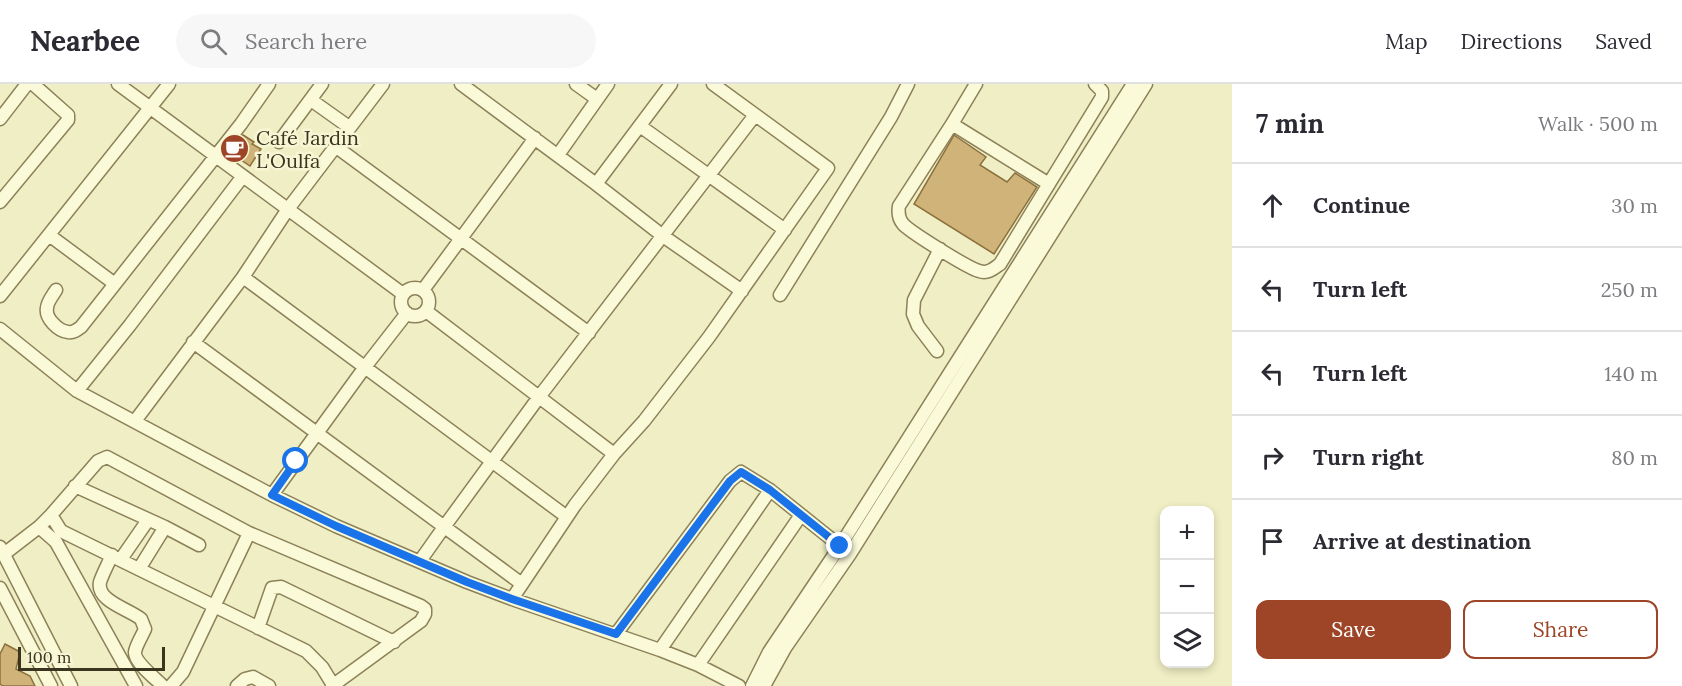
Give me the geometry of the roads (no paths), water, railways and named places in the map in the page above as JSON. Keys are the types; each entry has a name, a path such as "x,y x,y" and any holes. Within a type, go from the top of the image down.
{"street":[{"path":"0,119 27,84"},
{"path":"0,202 68,120 68,115 33,84"},
{"path":"118,84 403,294"},
{"path":"0,296 169,84"},
{"path":"56,290 47,306 47,316 63,330 75,332 216,156 269,84"},
{"path":"279,142 322,84"},
{"path":"135,421 243,277 288,209 383,84"},
{"path":"461,84 663,236 742,291"},
{"path":"576,84 597,99"},
{"path":"558,156 608,84"},
{"path":"596,184 671,84"},
{"path":"512,599 567,517 614,454 644,421 742,291 828,168 713,84"},
{"path":"780,295 891,117 908,84"},
{"path":"976,84 899,206 900,219 904,225 962,263 980,272 991,271 1000,264 1049,184 1102,97 1102,91 1095,84"},
{"path":"764,686 845,550 1134,84"},
{"path":"752,686 769,652 845,550 1146,84"},
{"path":"311,100 349,127"},
{"path":"420,561 539,397 755,114"},
{"path":"952,124 1049,184"},
{"path":"640,126 785,230"},
{"path":"423,290 535,138"},
{"path":"335,146 589,333"},
{"path":"77,391 243,176"},
{"path":"49,235 115,284"},
{"path":"937,351 918,326 914,314 914,300 940,249"},
{"path":"243,277 567,517"},
{"path":"410,288 423,290 429,298 426,311 419,315 407,313 402,307 403,294 410,288"},
{"path":"426,311 614,454"},
{"path":"272,495 407,313"},
{"path":"0,330 77,391 272,495 336,526 467,582 698,665 739,686"},
{"path":"193,342 522,584"},
{"path":"51,515 61,531 306,651 322,667 332,686 394,642 421,621 426,614 425,609 421,606 249,533 107,457 98,461 39,527 2,551 70,686"},
{"path":"616,634 692,532 741,472 770,490 845,550"},
{"path":"75,486 199,545"},
{"path":"660,650 770,490"},
{"path":"698,665 801,515"},
{"path":"148,520 116,557 99,584 100,592 105,598 141,619 145,629 135,652 136,657 163,686"},
{"path":"39,527 56,542 135,686"},
{"path":"139,569 165,527"},
{"path":"171,686 183,672 249,533"},
{"path":"258,627 272,588 281,587 394,642"},
{"path":"0,588 51,686"},
{"path":"237,686 244,679 253,677 269,686"}],"place":[{"name":"Café Jardin L'Oulfa","path":"235,149"}]}
